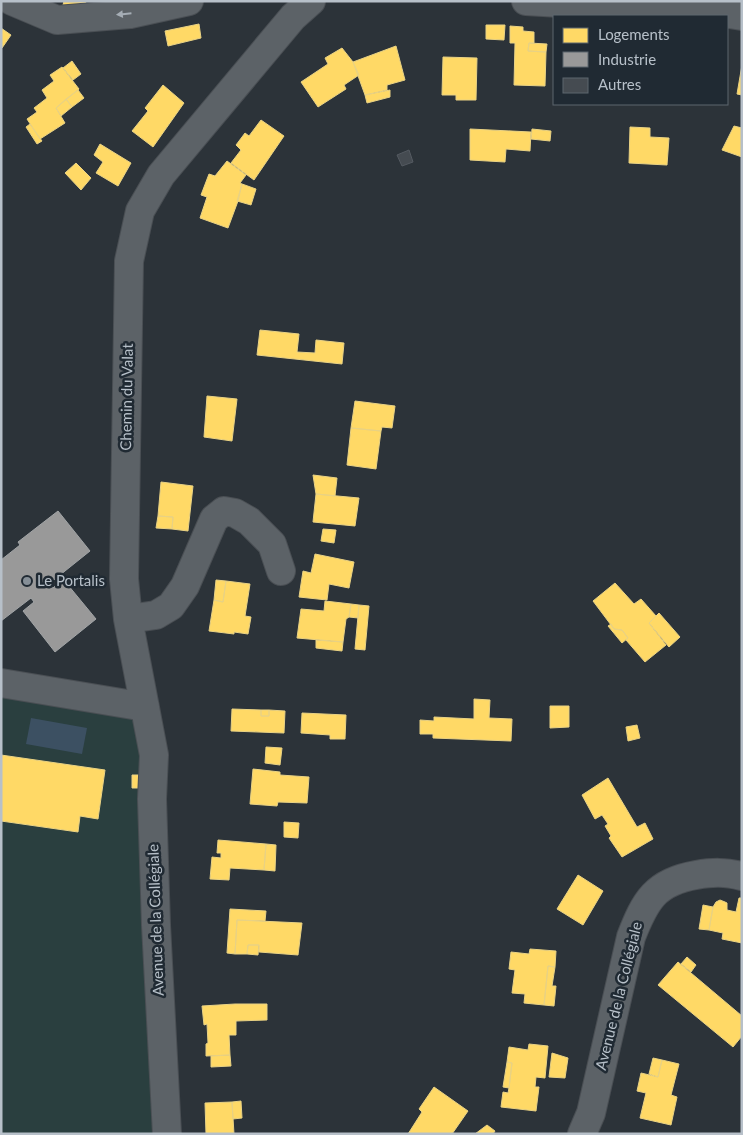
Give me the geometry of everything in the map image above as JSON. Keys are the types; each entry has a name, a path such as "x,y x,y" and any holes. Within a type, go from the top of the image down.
{"street":[{"path":"12,1 57,20 130,14 189,1"},
{"name":"Chemin du Valat","path":"146,707 128,619 124,579 129,261 140,211 161,175 293,17 311,1"},
{"path":"526,1 717,12 742,16"},
{"path":"128,619 156,615 171,606 184,586 214,519 224,511 235,513 249,521 272,544 281,571"},
{"path":"1,683 146,707"},
{"name":"Avenue de la Collégiale","path":"146,707 154,755 152,799 167,1134"},
{"name":"Avenue de la Collégiale","path":"582,1134 591,1113 631,937 641,911 660,888 674,880 723,872 742,876"}],"green space":[{"path":"1,686 148,720 169,1134 1,1134"}],"water":[{"path":"31,718 87,728 82,754 26,744"}],"building: Logements":[{"path":"64,1 86,1 85,6 63,5"},
{"path":"199,24 201,38 168,46 165,31"},
{"path":"486,25 505,25 504,40 486,39"},
{"path":"510,26 523,27 523,31 534,32 534,43 529,43 528,51 546,52 545,86 514,85 515,43 510,43"},
{"path":"1,28 11,35 2,48 1,48"},
{"path":"529,43 547,44 546,52 528,51"},
{"path":"396,46 405,80 387,85 387,90 365,95 353,62"},
{"path":"342,48 353,62 359,75 344,85 346,89 318,107 301,82 328,64 325,58"},
{"path":"443,57 477,58 476,100 456,100 456,95 442,95"},
{"path":"72,61 81,74 73,80 63,68"},
{"path":"742,65 742,95 737,94"},
{"path":"62,67 79,89 56,108 65,123 40,139 27,119 37,112 34,108 47,98 42,90 54,81 50,75"},
{"path":"163,85 184,103 153,147 132,131 148,111 145,108"},
{"path":"78,90 84,98 72,107 66,99"},
{"path":"390,90 390,97 367,103 365,95"},
{"path":"66,99 72,107 61,116 56,108"},
{"path":"261,120 284,136 254,180 231,163 241,150 236,145 245,133 249,136"},
{"path":"30,124 42,141 37,144 26,127"},
{"path":"734,126 742,128 742,157 722,150"},
{"path":"630,127 650,128 650,137 669,138 667,165 629,163"},
{"path":"470,129 531,132 530,151 506,149 505,162 470,160"},
{"path":"532,129 551,131 550,141 531,139"},
{"path":"100,144 131,163 118,186 96,173 103,162 94,155"},
{"path":"227,161 246,175 240,183 242,184 238,201 228,228 200,218 207,197 201,195 209,174 215,176"},
{"path":"76,163 91,178 81,190 65,173"},
{"path":"242,184 256,189 251,205 237,201"},
{"path":"260,330 299,334 297,352 315,353 316,340 344,343 342,364 257,355"},
{"path":"207,396 237,399 232,441 204,437"},
{"path":"355,401 395,406 392,428 382,427 381,431 351,428"},
{"path":"351,428 381,431 376,469 347,465"},
{"path":"313,475 337,478 335,496 316,494"},
{"path":"161,482 193,486 188,531 172,529 173,517 158,516"},
{"path":"316,494 359,498 355,526 313,522"},
{"path":"158,516 173,517 172,529 156,528"},
{"path":"323,529 336,530 334,543 321,541"},
{"path":"315,554 354,562 349,588 329,584 327,600 299,597 303,571 311,573"},
{"path":"216,580 226,581 223,602 214,600"},
{"path":"226,581 250,584 245,616 251,617 248,634 209,631 214,600 223,602"},
{"path":"615,583 634,604 641,599 656,616 649,623 666,645 645,662 626,640 628,638 622,630 614,629 593,601"},
{"path":"325,601 351,604 349,617 346,619 343,642 297,638 301,609 324,611"},
{"path":"351,604 359,605 358,618 349,617"},
{"path":"359,605 369,606 365,650 355,649"},
{"path":"659,613 680,637 669,647 649,623"},
{"path":"611,624 614,629 622,630 628,638 622,643 608,626"},
{"path":"316,640 343,642 342,651 316,648"},
{"path":"474,699 490,700 489,718 512,719 511,741 433,738 433,734 420,734 420,720 434,721 434,717 474,719"},
{"path":"550,706 569,706 569,727 550,728"},
{"path":"232,709 261,710 261,716 269,716 269,710 285,711 284,733 231,731"},
{"path":"261,710 269,710 269,716 261,716"},
{"path":"302,713 346,715 345,739 330,739 330,735 301,733"},
{"path":"637,725 640,738 628,741 626,727"},
{"path":"266,747 282,748 280,765 265,763"},
{"path":"1,755 105,770 98,819 80,816 78,832 1,821"},
{"path":"253,769 280,772 280,775 309,777 307,803 278,802 277,806 250,804"},
{"path":"132,775 140,775 140,788 132,788"},
{"path":"608,778 637,827 645,823 653,839 622,857 609,838 611,836 605,826 608,824 602,815 595,819 582,795"},
{"path":"284,822 299,823 298,838 284,837"},
{"path":"218,840 266,844 264,870 230,868 229,880 210,879 212,857 221,858 221,853 217,853"},
{"path":"266,844 276,845 275,871 264,870"},
{"path":"578,875 603,891 583,925 557,909"},
{"path":"739,898 742,898 742,943 722,939 723,933 709,930 713,907 716,902 720,900 727,903 727,910 736,912"},
{"path":"703,905 713,907 709,930 699,929"},
{"path":"230,909 266,911 265,921 237,920 235,954 227,953"},
{"path":"237,920 302,923 298,955 259,952 259,945 248,945 247,954 235,954"},
{"path":"248,945 259,945 258,955 247,954"},
{"path":"530,949 556,951 555,967 548,966 544,1005 524,1003 525,994 512,993 515,970 509,969 511,952 529,954"},
{"path":"687,957 696,965 691,972 681,964"},
{"path":"678,962 742,1016 742,1036 733,1047 658,985"},
{"path":"548,966 555,967 552,986 556,986 554,1006 544,1005"},
{"path":"267,1004 267,1020 236,1021 236,1035 229,1035 230,1055 206,1056 206,1044 208,1043 207,1024 204,1025 202,1006"},
{"path":"529,1044 548,1046 545,1078 536,1077 535,1087 539,1087 536,1111 501,1107 503,1092 508,1093 509,1088 512,1063 507,1062 509,1047 528,1050"},
{"path":"552,1053 568,1058 565,1078 549,1077"},
{"path":"230,1055 231,1066 211,1067 211,1056"},
{"path":"653,1058 662,1060 658,1077 649,1074"},
{"path":"662,1060 679,1064 671,1095 677,1097 671,1125 640,1118 646,1093 637,1091 641,1073 658,1077"},
{"path":"507,1062 512,1063 509,1088 503,1087"},
{"path":"434,1087 468,1111 452,1134 408,1134 422,1112 419,1109"},
{"path":"241,1101 242,1118 233,1119 232,1102"},
{"path":"232,1102 234,1134 206,1134 205,1103"},
{"path":"487,1125 495,1131 493,1134 475,1134"}],"building: Industrie":[{"name":"Le Portalis","path":"58,511 90,551 50,583 53,588 63,579 96,619 55,652 23,611 34,602 31,598 1,621 1,560 20,545 18,542"}],"building: Autres":[{"path":"409,150 413,162 402,166 397,155"}],"place":[{"name":"Le Portalis","path":"27,581"}]}
